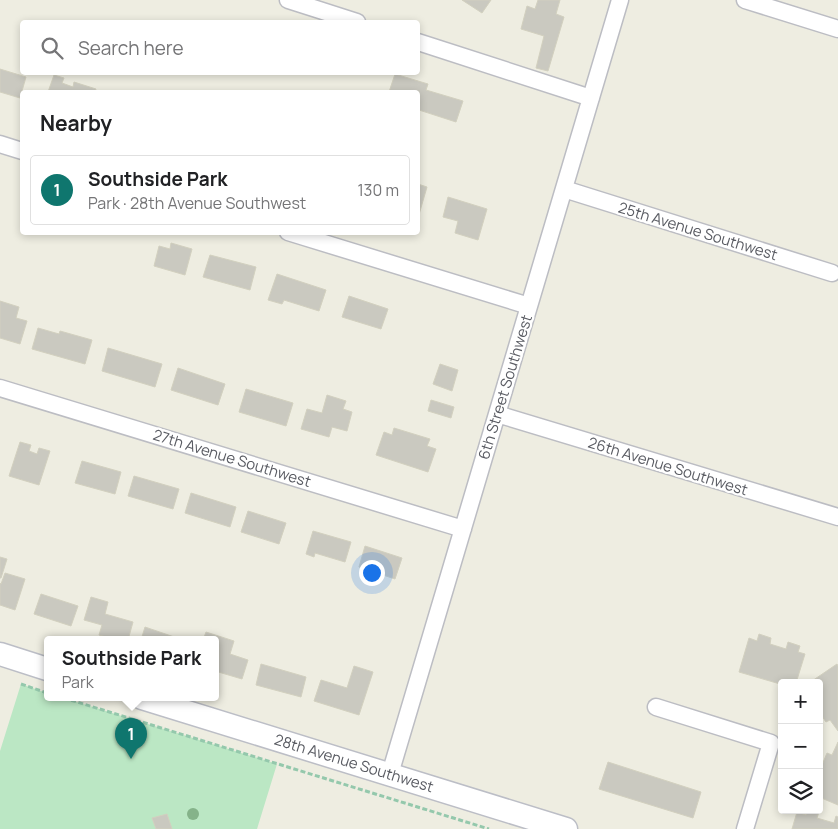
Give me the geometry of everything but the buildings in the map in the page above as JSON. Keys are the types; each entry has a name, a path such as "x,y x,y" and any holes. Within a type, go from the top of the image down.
{"street":[{"path":"288,0 351,20"},
{"name":"6th Street Southwest","path":"390,774 620,0"},
{"path":"745,0 838,29"},
{"path":"420,43 591,98"},
{"path":"0,144 20,150"},
{"name":"25th Avenue Southwest","path":"564,189 832,273"},
{"path":"298,235 529,306"},
{"name":"27th Avenue Southwest","path":"0,388 463,529"},
{"name":"26th Avenue Southwest","path":"497,414 838,517"},
{"path":"0,654 44,667"},
{"name":"28th Avenue Southwest","path":"152,701 566,829"},
{"path":"656,707 771,743 745,829"}],"path":[{"path":"20,684 44,691"},
{"path":"74,701 490,829"}],"green space":[{"path":"21,684 44,692 44,701 74,701 277,764 257,829 0,829 0,751"}],"place":[{"name":"Southside Park","path":"131,759"}]}
